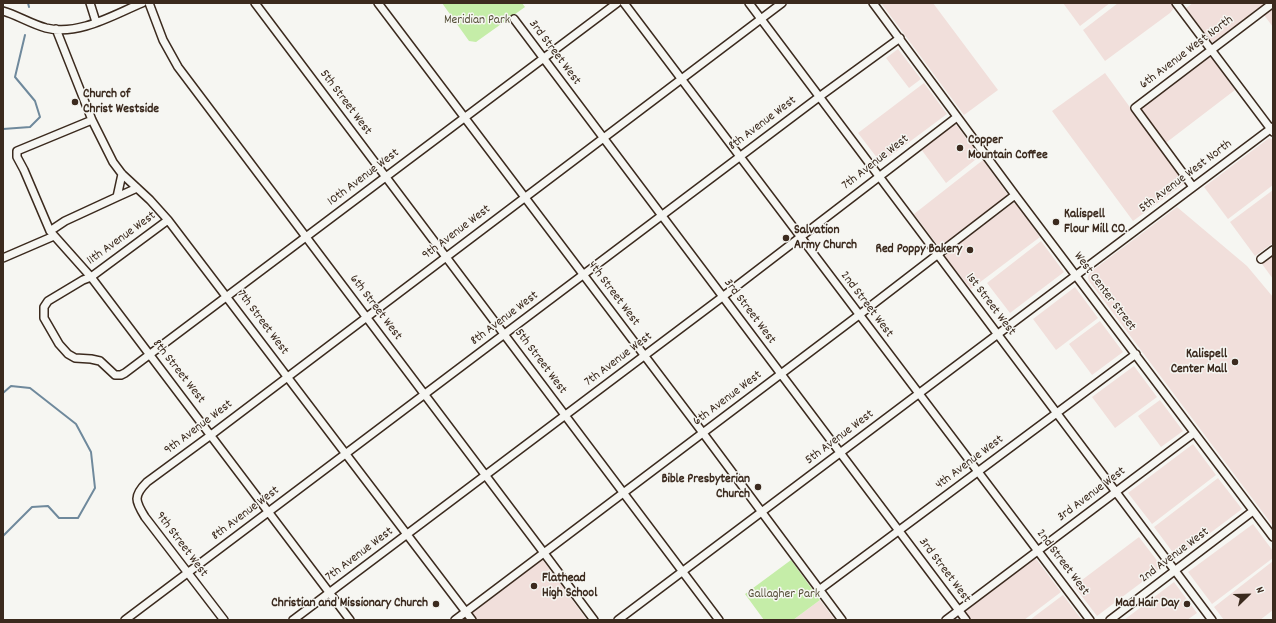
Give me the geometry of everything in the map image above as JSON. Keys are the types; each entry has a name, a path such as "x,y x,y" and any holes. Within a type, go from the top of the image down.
{"street":[{"path":"90,3 96,22"},
{"path":"3,10 38,25 56,29 72,29 96,22 142,3"},
{"name":"6th Street West","path":"149,3 163,40 178,67 594,620"},
{"name":"5th Street West","path":"255,3 719,620"},
{"name":"4th Street West","path":"378,3 842,620"},
{"name":"10th Avenue West","path":"125,373 617,3"},
{"name":"2nd Street West","path":"624,3 1090,620"},
{"name":"1st Street West","path":"749,3 1212,620"},
{"name":"9th Avenue West","path":"148,482 760,18 782,3"},
{"name":"West Center Street","path":"873,3 1015,195 1273,537"},
{"path":"1176,3 1272,129"},
{"name":"6th Avenue West North","path":"1193,187 1135,108 1273,3"},
{"name":"3rd Street West","path":"514,19 966,620"},
{"name":"7th Street West","path":"56,29 92,120 113,162 122,174 168,220 472,620"},
{"name":"8th Avenue West","path":"125,620 819,97 900,38"},
{"name":"7th Avenue West","path":"293,620 722,297 957,117"},
{"name":"8th Street West","path":"92,120 17,150 17,157 52,233 91,277 350,620"},
{"name":"5th Avenue West North","path":"1076,275 1272,129"},
{"path":"117,197 122,174"},
{"path":"3,258 52,233 65,221 137,188"},
{"name":"6th Avenue West","path":"455,620 859,315 1015,195"},
{"name":"11th Avenue West","path":"125,373 115,375 100,362 91,359 75,358 68,354 59,344 44,318 44,307 48,301 83,280 91,277 168,220"},
{"path":"1261,259 1273,250"},
{"name":"5th Avenue West","path":"618,620 1076,275"},
{"name":"4th Avenue West","path":"819,590 1136,354"},
{"name":"3rd Avenue West","path":"946,620 1194,433"},
{"name":"9th Street West","path":"148,482 139,490 136,498 138,506 145,518 187,574 224,620"},
{"name":"2nd Avenue West","path":"1110,620 1253,511"}],"shaded area":[{"path":"881,3 933,3 998,90 964,115"},
{"path":"1063,3 1110,3 1080,26"},
{"path":"1118,3 1171,3 1174,8 1170,13 1105,61 1083,30"},
{"path":"1193,3 1266,3 1213,42 1186,8"},
{"path":"1273,8 1273,27 1264,15"},
{"path":"898,49 921,79 909,88 886,58"},
{"path":"1210,57 1235,90 1165,142 1142,112 1142,108"},
{"path":"1105,73 1185,183 1133,221 1052,111"},
{"path":"924,83 947,114 881,163 858,133"},
{"path":"953,124 957,126 980,156 946,183 921,149"},
{"path":"1269,138 1273,140 1273,185 1228,219 1204,187"},
{"path":"983,160 1008,195 939,247 914,214"},
{"path":"1273,190 1273,243 1255,256 1230,222"},
{"path":"1013,203 1016,204 1040,237 971,289 945,257 946,254"},
{"path":"1177,207 1247,266 1273,297 1273,526 1088,278 1089,273"},
{"path":"1041,241 1064,272 1010,313 987,283"},
{"path":"1273,256 1273,279 1262,264"},
{"path":"1075,287 1098,318 1056,350 1033,319"},
{"path":"1100,321 1123,352 1092,375 1069,344"},
{"path":"1134,366 1157,397 1115,428 1092,397"},
{"path":"1160,400 1183,431 1161,447 1138,416"},
{"path":"1193,444 1216,475 1152,524 1128,493"},
{"path":"1218,478 1242,509 1177,558 1154,527"},
{"path":"1253,524 1273,551 1273,558 1212,604 1188,572"},
{"path":"1139,537 1162,567 1097,616 1074,586"},
{"path":"1033,558 1037,560 1061,592 1024,620 971,620 966,613 967,608"},
{"name":"Flathead High School","path":"542,559 587,620 476,620 470,613"},
{"path":"1273,561 1273,610 1260,620 1224,620 1214,607"},
{"path":"1174,582 1197,613 1187,620 1124,620"},
{"path":"1063,595 1082,620 1030,620 1035,616"},
{"path":"820,600 835,620 793,620"}],"green space":[{"name":"Meridian Park","path":"442,3 522,3 525,7 476,42 469,41"},
{"name":"Gallagher Park","path":"791,560 820,600 793,620 764,620 745,594"}],"waterway":[{"path":"28,3 29,7"},
{"path":"3,129 30,127 40,117 35,101 15,77 25,35"},
{"path":"3,393 11,386 30,388 76,424 91,452 95,488 78,518 59,518 48,506 32,507 3,536"}],"place":[{"name":"Church of Christ Westside","path":"75,102"},
{"name":"Copper Mountain Coffee","path":"960,148"},
{"name":"Kalispell Flour Mill CO.","path":"1056,222"},
{"name":"Salvation Army Church","path":"786,238"},
{"name":"Red Poppy Bakery","path":"970,250"},
{"name":"Kalispell Center Mall","path":"1235,362"},
{"name":"Bible Presbyterian Church","path":"758,487"},
{"name":"Flathead High School","path":"534,586"},
{"name":"Christian and Missionary Church","path":"436,604"},
{"name":"Mad Hair Day","path":"1187,604"}]}
